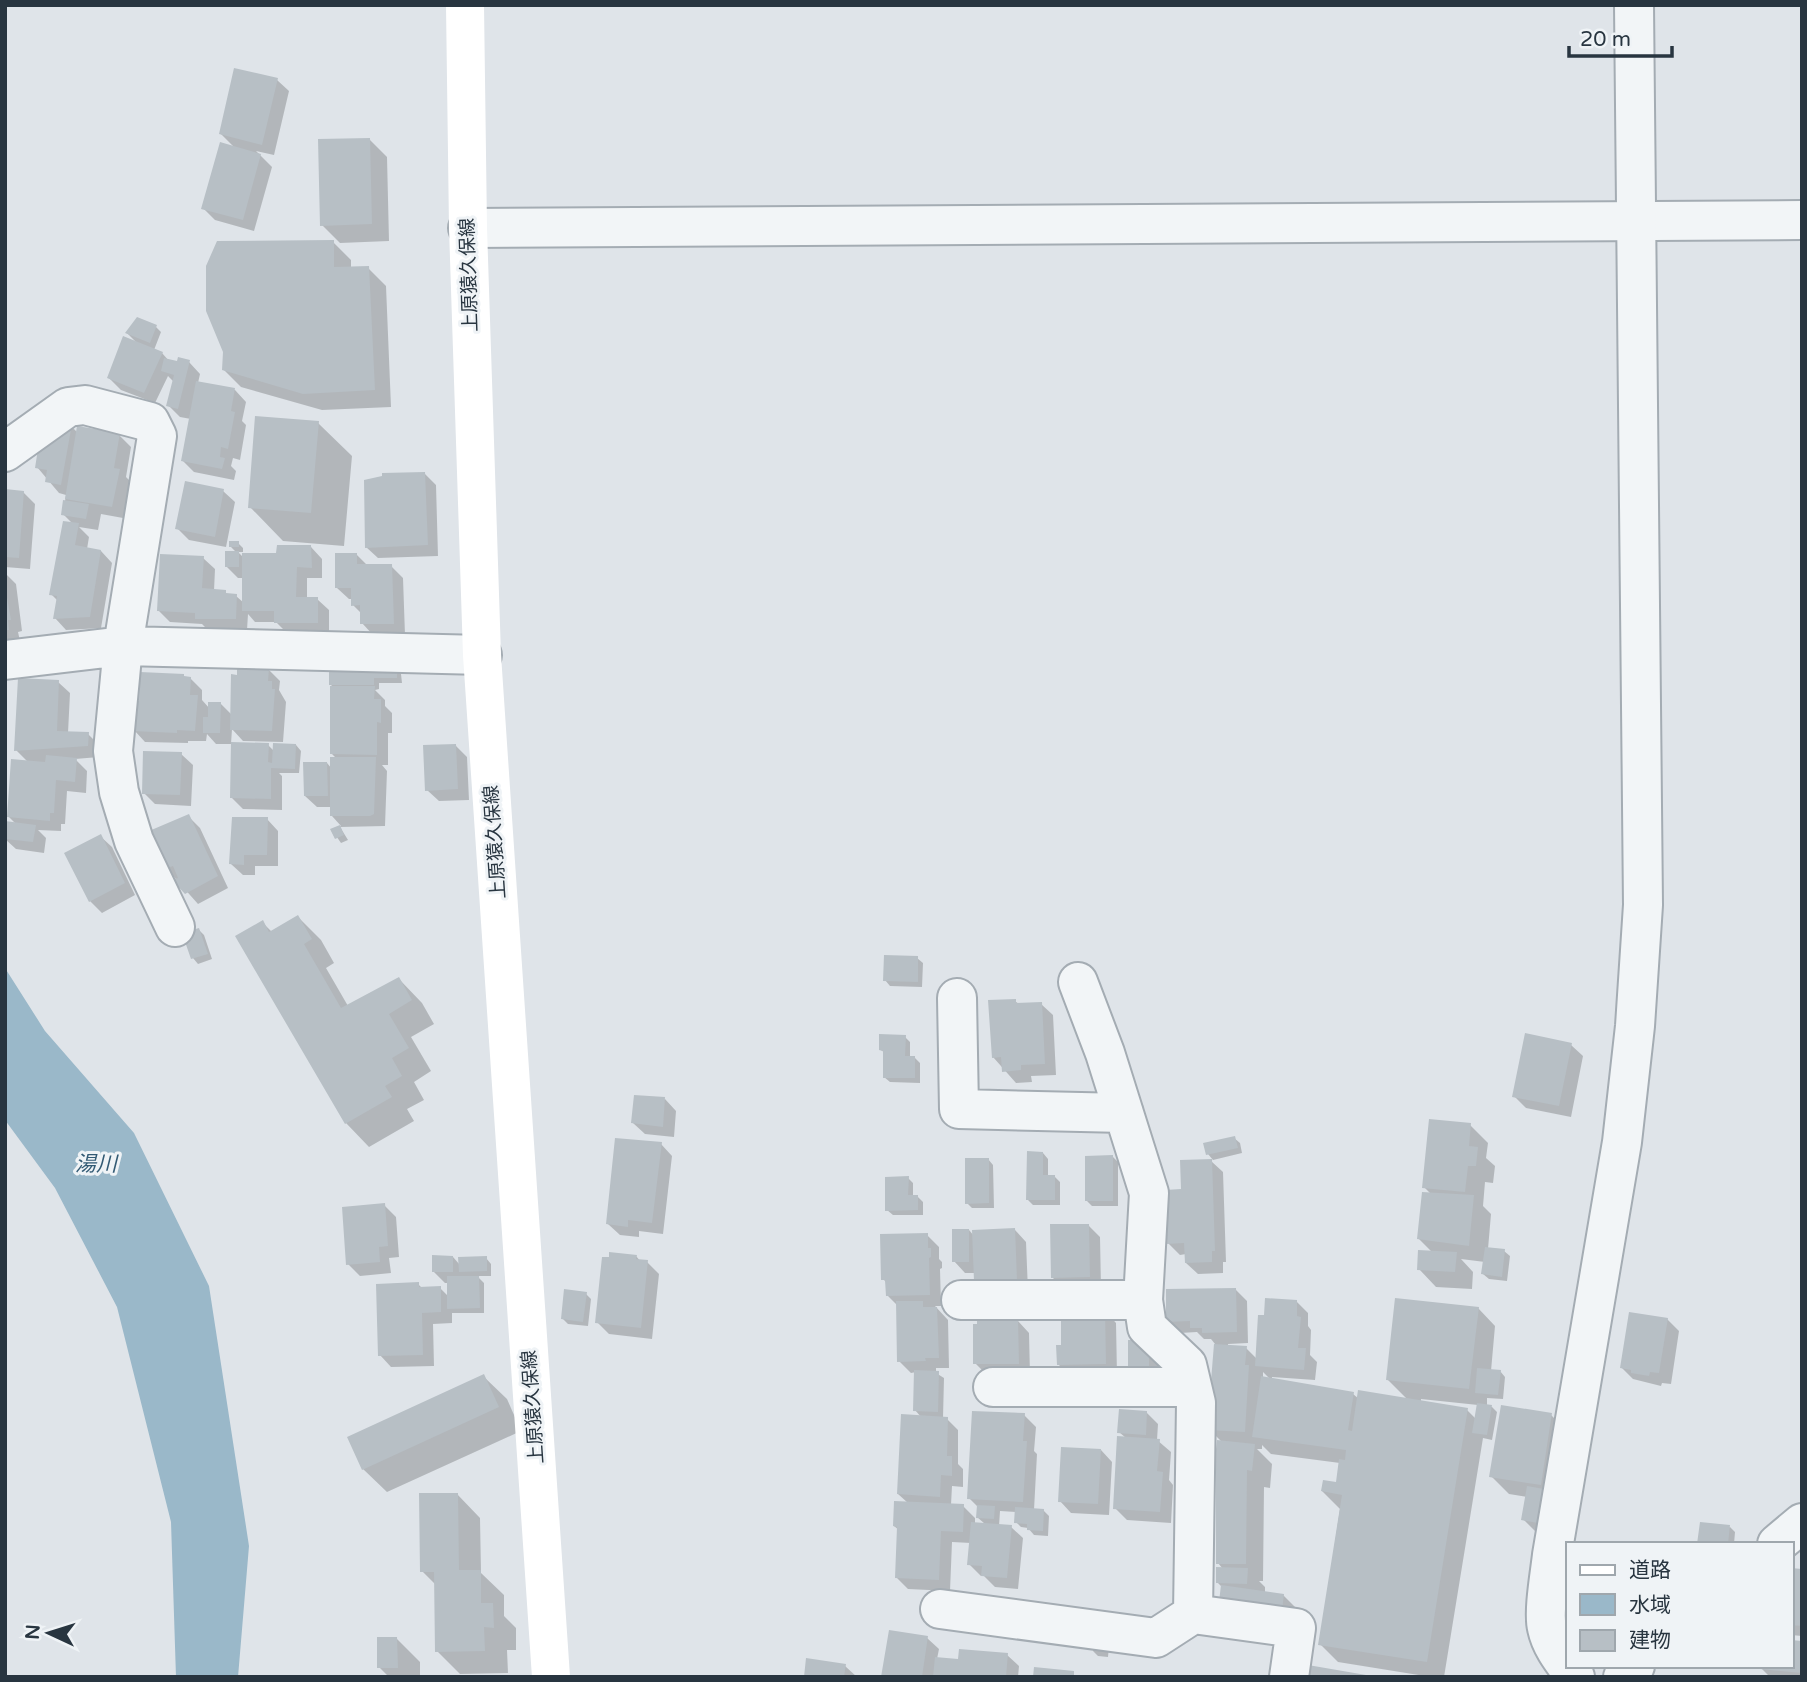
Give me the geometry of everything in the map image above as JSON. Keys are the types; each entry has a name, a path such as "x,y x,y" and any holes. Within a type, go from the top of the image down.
{"main road":[{"name":"上原猿久保線","path":"465,5 468,228 482,654 551,1677"}],"street":[{"path":"1566,1665 1546,1627 1552,1555 1622,1142 1635,1026 1643,905 1634,5"},
{"path":"468,228 1802,220"},
{"path":"5,452 68,407 85,405 150,422 157,436 124,646 113,751 119,792 134,841 175,927"},
{"path":"5,660 124,646 482,654"},
{"path":"1078,982 1105,1053 1149,1193 1143,1300 1147,1327 1187,1365 1196,1404 1194,1614"},
{"path":"957,998 959,1110 1124,1113"},
{"path":"961,1300 1143,1300"},
{"path":"993,1387 1191,1387"},
{"path":"1779,1542 1802,1522"},
{"path":"940,1609 1156,1638 1194,1614 1296,1628 1289,1677"}],"water":[{"name":"湯川","path":"5,968 45,1031 134,1133 209,1286 249,1546 238,1677 176,1677 171,1522 117,1307 55,1188 5,1120"}],"building":[{"path":"234,68 278,78 262,145 219,134"},
{"path":"370,138 372,224 320,226 318,139"},
{"path":"220,142 261,154 243,220 201,209"},
{"path":"334,240 334,267 369,266 375,390 303,394 222,370 223,352 206,311 206,266 217,241"},
{"path":"137,317 157,325 150,343 125,333"},
{"path":"123,336 163,352 144,393 107,378"},
{"path":"178,357 190,360 178,409 166,406 174,375 161,371 164,358 177,361"},
{"path":"196,381 235,388 231,411 235,412 228,449 221,447 220,457 225,458 222,469 181,461"},
{"path":"255,416 319,421 311,513 248,508"},
{"path":"72,424 61,485 45,482 47,470 35,468 38,449"},
{"path":"77,426 120,433 114,468 120,469 112,507 65,499"},
{"path":"425,472 428,545 365,548 364,480 382,476 382,473"},
{"path":"185,481 224,489 215,537 175,529"},
{"path":"5,489 24,491 19,558 5,557"},
{"path":"63,500 89,504 86,519 61,515"},
{"path":"63,521 79,523 75,545 101,550 90,617 53,619 57,596 49,595"},
{"path":"229,541 239,541 239,547 229,547"},
{"path":"277,545 311,545 312,568 297,567 296,597 318,597 318,623 274,623 274,611 242,611 242,553 276,553"},
{"path":"225,551 239,551 239,567 225,567"},
{"path":"335,553 357,553 357,564 392,564 394,624 360,624 360,605 351,606 351,588 335,588"},
{"path":"160,554 204,556 202,588 237,594 236,619 195,619 195,613 157,611"},
{"path":"5,586 11,620 8,620 9,630 5,630"},
{"path":"329,664 397,667 397,678 374,678 374,685 329,685"},
{"path":"237,667 269,668 268,681 272,681 272,689 275,689 272,731 230,730 231,674 237,675"},
{"path":"140,672 184,674 191,677 190,695 198,695 195,731 132,731 133,701 139,701"},
{"path":"18,678 59,680 57,731 89,732 88,746 14,751"},
{"path":"330,686 375,686 374,699 381,699 381,723 377,722 377,755 330,754"},
{"path":"208,702 221,702 220,733 203,733 203,717 208,717"},
{"path":"231,742 269,743 268,762 272,763 273,743 296,744 295,769 271,768 271,799 230,798"},
{"path":"456,744 458,789 425,791 423,745"},
{"path":"143,751 182,752 180,795 142,794"},
{"path":"46,755 77,758 75,782 56,780 54,813 50,813 50,821 7,817 11,759 45,762"},
{"path":"330,757 376,757 374,814 330,816"},
{"path":"303,762 327,762 328,796 304,796"},
{"path":"189,814 218,876 185,894 172,880 178,878 173,866 164,869 149,831"},
{"path":"232,817 268,817 267,855 244,855 244,865 229,864"},
{"path":"5,821 36,825 33,842 5,839"},
{"path":"340,825 344,835 335,839 330,829"},
{"path":"101,834 125,883 89,902 64,853"},
{"path":"298,915 312,939 304,944 341,1008 399,977 412,1000 389,1014 409,1048 392,1058 402,1076 385,1086 392,1097 345,1124 235,936 263,920 269,932"},
{"path":"199,928 208,954 191,959 182,933"},
{"path":"884,955 918,956 918,982 883,981"},
{"path":"1016,999 1016,1003 1042,1002 1045,1064 1021,1065 1021,1070 1002,1072 1001,1057 992,1058 988,1000"},
{"path":"1525,1033 1572,1043 1559,1106 1512,1097"},
{"path":"879,1034 906,1035 905,1056 915,1056 915,1078 883,1078 883,1051 879,1050"},
{"path":"634,1095 665,1097 663,1127 631,1123"},
{"path":"1429,1119 1471,1123 1469,1146 1478,1147 1476,1166 1468,1166 1465,1192 1422,1188"},
{"path":"1235,1136 1238,1148 1206,1155 1203,1143"},
{"path":"615,1138 662,1142 652,1223 628,1220 628,1227 606,1224"},
{"path":"1027,1151 1043,1152 1043,1175 1055,1175 1055,1200 1026,1200"},
{"path":"1113,1155 1113,1201 1085,1201 1085,1156"},
{"path":"965,1158 989,1158 989,1203 965,1204"},
{"path":"1212,1159 1215,1251 1212,1251 1212,1262 1185,1263 1184,1243 1166,1244 1165,1190 1181,1189 1180,1160"},
{"path":"909,1176 908,1195 918,1195 918,1210 885,1211 885,1177"},
{"path":"1422,1192 1474,1195 1469,1246 1417,1239"},
{"path":"385,1203 388,1246 379,1247 380,1262 346,1265 342,1207"},
{"path":"1050,1224 1089,1224 1090,1277 1051,1278"},
{"path":"1015,1228 1017,1280 974,1281 972,1230"},
{"path":"952,1229 969,1229 969,1262 952,1262"},
{"path":"928,1233 928,1248 931,1248 930,1295 886,1296 885,1280 881,1280 880,1234"},
{"path":"1485,1247 1505,1249 1502,1277 1481,1274"},
{"path":"1418,1250 1457,1252 1455,1272 1417,1270"},
{"path":"609,1252 637,1255 636,1259 648,1260 641,1328 595,1323 602,1257 609,1257"},
{"path":"432,1255 453,1256 453,1272 432,1272"},
{"path":"487,1256 487,1271 459,1272 458,1257"},
{"path":"447,1276 479,1276 480,1308 447,1309"},
{"path":"419,1282 419,1287 441,1286 441,1312 422,1313 423,1355 378,1356 376,1284"},
{"path":"1236,1288 1237,1332 1202,1333 1202,1328 1190,1328 1190,1321 1166,1322 1166,1289"},
{"path":"564,1289 587,1292 583,1322 561,1319"},
{"path":"1265,1298 1297,1300 1297,1316 1301,1317 1298,1348 1306,1348 1304,1370 1255,1366 1258,1315 1264,1315"},
{"path":"1395,1298 1479,1307 1469,1389 1386,1380"},
{"path":"896,1301 923,1301 923,1307 937,1307 939,1358 897,1362"},
{"path":"1061,1308 1105,1309 1106,1364 1057,1365 1056,1345 1061,1345"},
{"path":"977,1311 1004,1311 1004,1320 1018,1319 1019,1364 973,1364 973,1324 977,1324"},
{"path":"1629,1312 1668,1318 1659,1373 1650,1372 1649,1376 1620,1368"},
{"path":"1128,1340 1149,1340 1149,1366 1128,1366"},
{"path":"1214,1344 1247,1346 1245,1365 1249,1365 1245,1432 1207,1430"},
{"path":"1477,1368 1501,1370 1498,1395 1475,1393"},
{"path":"914,1370 939,1371 938,1412 913,1411"},
{"path":"484,1374 499,1407 362,1470 347,1437"},
{"path":"1261,1376 1354,1392 1348,1430 1352,1431 1358,1390 1468,1408 1427,1662 1318,1645 1342,1495 1321,1491 1323,1480 1336,1482 1339,1459 1345,1460 1346,1450 1252,1437"},
{"path":"1477,1403 1492,1405 1487,1435 1472,1433"},
{"path":"1501,1405 1552,1413 1541,1485 1489,1477"},
{"path":"1119,1409 1147,1411 1146,1435 1117,1433"},
{"path":"972,1411 1025,1413 1023,1441 1027,1441 1023,1502 967,1499"},
{"path":"901,1414 948,1417 947,1456 952,1456 952,1476 941,1475 940,1497 897,1494"},
{"path":"1117,1436 1160,1439 1157,1471 1163,1472 1160,1512 1113,1509"},
{"path":"1217,1440 1255,1444 1252,1471 1247,1470 1246,1564 1216,1564 1214,1467"},
{"path":"1061,1447 1101,1449 1098,1504 1058,1502"},
{"path":"1527,1486 1544,1489 1538,1523 1521,1520"},
{"path":"419,1493 458,1493 459,1570 481,1570 481,1603 493,1603 494,1628 484,1627 485,1651 435,1652 434,1572 420,1572"},
{"path":"894,1501 964,1504 963,1532 941,1531 939,1580 895,1578 897,1527 893,1526"},
{"path":"977,1505 995,1506 994,1519 976,1518"},
{"path":"1015,1507 1044,1509 1043,1531 1027,1530 1027,1524 1014,1523"},
{"path":"971,1522 1012,1525 1007,1578 981,1576 982,1566 967,1565"},
{"path":"1700,1522 1730,1525 1728,1542 1697,1542"},
{"path":"1216,1567 1248,1568 1247,1584 1216,1583"},
{"path":"1793,1568 1802,1569 1802,1626 1793,1625"},
{"path":"1221,1585 1284,1594 1282,1610 1219,1602"},
{"path":"889,1630 928,1636 922,1677 881,1677"},
{"path":"377,1637 397,1637 398,1668 377,1668"},
{"path":"1793,1640 1802,1641 1802,1673 1760,1669 1793,1668"},
{"path":"959,1649 1008,1653 1006,1677 933,1677 935,1657 958,1659"},
{"path":"806,1658 846,1664 844,1677 804,1677"},
{"path":"1308,1665 1366,1675 1307,1677"},
{"path":"1034,1667 1074,1671 1074,1677 1033,1677"}]}
